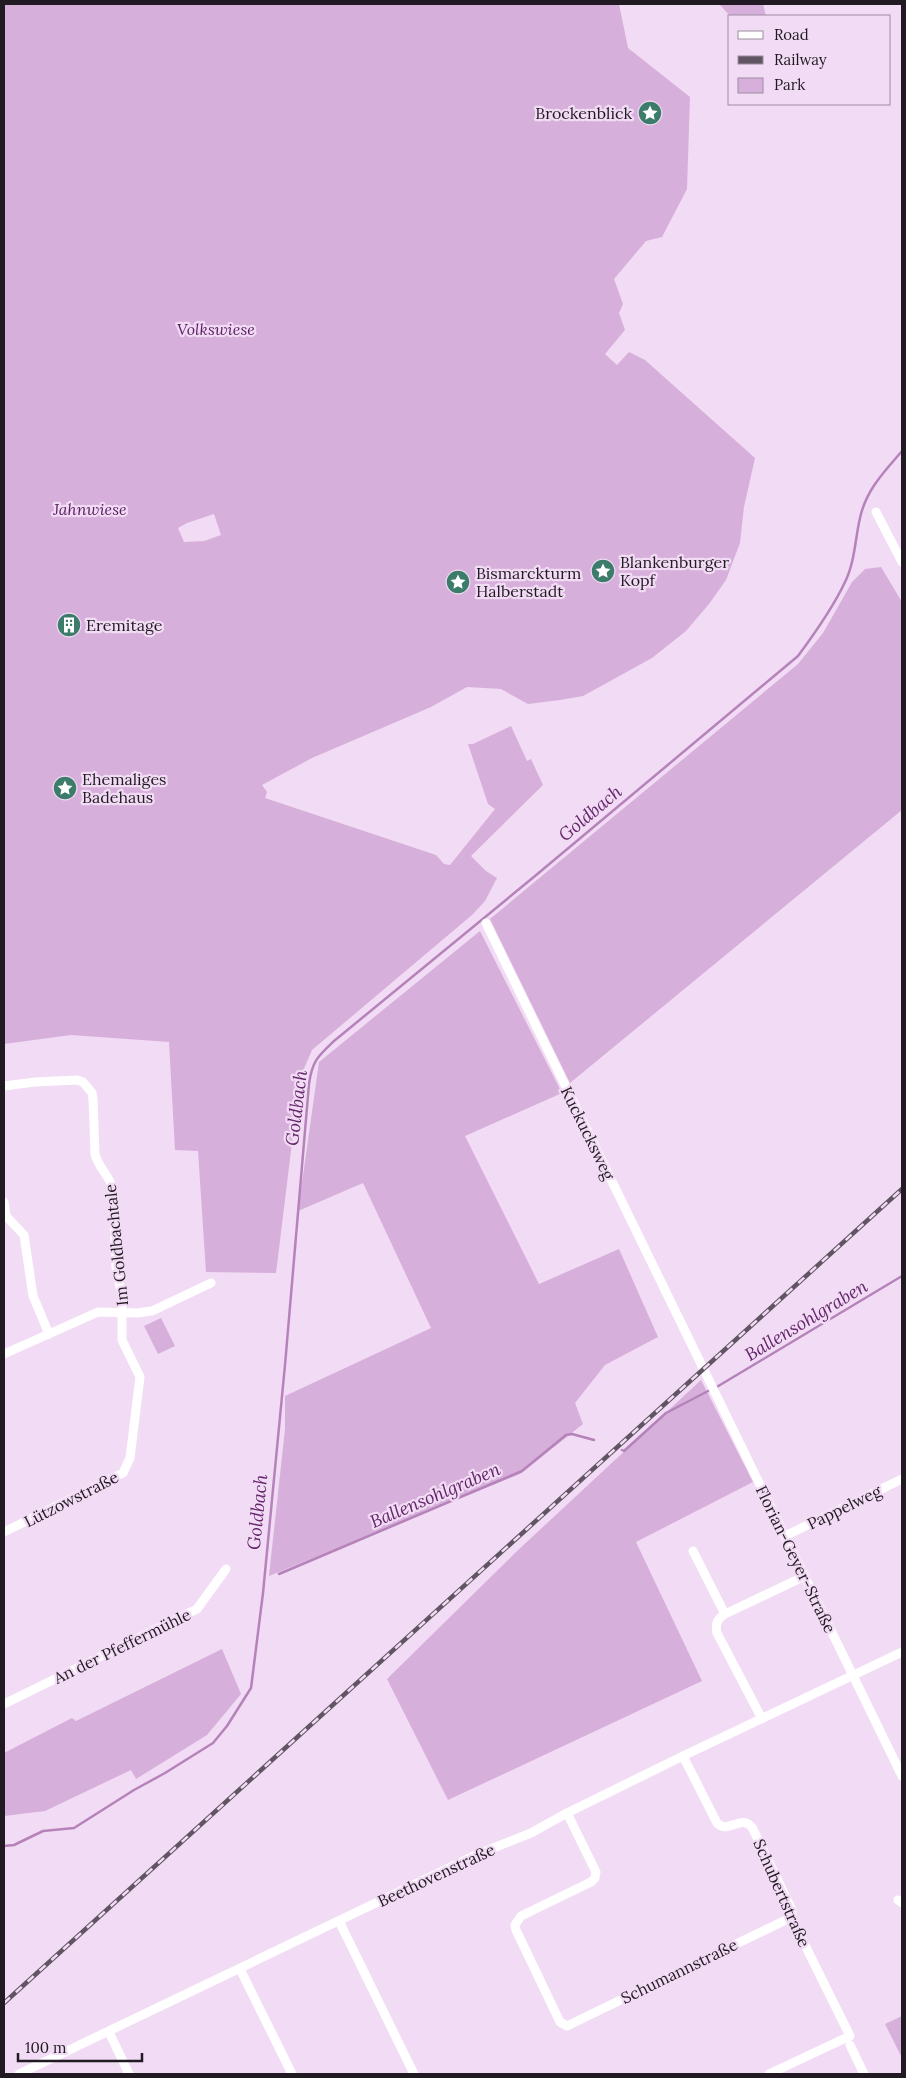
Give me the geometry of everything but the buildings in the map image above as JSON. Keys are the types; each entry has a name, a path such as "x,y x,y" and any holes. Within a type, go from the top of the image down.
{"street":[{"path":"876,512 902,562"},
{"name":"Kuckucksweg","path":"486,923 691,1342"},
{"name":"Im Goldbachtale","path":"4,1086 77,1080 83,1082 92,1093 94,1154 100,1169 111,1182 113,1190 116,1268 122,1296 122,1313 152,1311 211,1282"},
{"path":"4,1202 6,1216 24,1235 33,1296 49,1334"},
{"path":"4,1354 98,1312 122,1313"},
{"name":"Lützowstraße","path":"4,1532 114,1478 123,1473 128,1466 140,1377 122,1340 122,1313"},
{"name":"Florian-Geyer-Straße","path":"691,1342 902,1776"},
{"name":"Pappelweg","path":"785,1536 902,1479"},
{"path":"693,1550 725,1614"},
{"name":"An der Pfeffermühle","path":"4,1704 197,1609 226,1569"},
{"path":"762,1719 718,1633 717,1622 719,1617 804,1576"},
{"name":"Beethovenstraße","path":"18,2074 478,1854 531,1833 567,1813 683,1756 902,1652"},
{"name":"Schubertstraße","path":"683,1756 717,1823 721,1827 726,1828 741,1821 746,1822 754,1829 792,1910 792,1917 850,2036 769,2074"},
{"name":"Schumannstraße","path":"567,1813 596,1872 595,1878 591,1882 521,1916 515,1925 560,2022 567,2026 792,1917"},
{"path":"339,1921 414,2074"},
{"path":"240,1969 292,2074"},
{"path":"108,2032 128,2074"},
{"path":"850,2045 864,2074"}],"green space":[{"path":"4,4 619,4 628,48 690,97 687,189 662,237 646,241 614,279 623,304 619,313 625,330 605,354 617,365 629,352 645,360 755,458 744,507 740,543 726,580 686,631 652,658 583,696 528,704 501,689 467,687 431,707 312,758 262,785 267,792 265,798 436,855 444,864 450,865 495,809 488,804 468,744 473,744 511,726 527,761 531,759 543,785 471,856 486,871 497,878 485,901 472,915 312,1050 300,1078 276,1273 206,1272 198,1151 175,1150 169,1042 71,1035 4,1044","holes":["214,514 221,535 204,541 184,542 178,528"]},
{"path":"719,4 763,4 766,15 729,15"},
{"path":"881,567 902,602 902,810 570,1083 490,919 798,664 823,633 852,582 865,569"},
{"path":"480,931 562,1093 465,1136 539,1284 619,1249 658,1337 605,1365 575,1403 583,1424 520,1474 269,1576 285,1429 285,1396 431,1328 363,1183 298,1211 319,1062"},
{"path":"161,1318 175,1346 158,1354 144,1326"},
{"path":"701,1380 753,1482 636,1542 702,1681 448,1800 387,1679 516,1552"},
{"path":"222,1649 241,1694 207,1735 136,1779 131,1770 45,1811 4,1816 4,1753 72,1718 76,1721"},
{"path":"902,2016 902,2058 885,2024"}],"waterway":[{"name":"Goldbach","path":"4,1846 14,1845 43,1831 74,1828 213,1743 227,1726 251,1688 263,1593 285,1365 309,1084 314,1064 334,1041 798,656 829,611 845,582 851,567 860,518 871,490 902,451"},
{"name":"Ballensohlgraben","path":"715,1388 902,1276"},
{"name":"Ballensohlgraben","path":"622,1450 624,1451 666,1413 710,1390"},
{"name":"Ballensohlgraben","path":"279,1574 522,1471 566,1435 572,1434 594,1440"}],"railway":[{"path":"4,2003 902,1189"}],"place":[{"name":"Brockenblick","path":"650,113"},
{"name":"Blankenburger Kopf","path":"603,571"},
{"name":"Bismarckturm Halberstadt","path":"458,582"},
{"name":"Eremitage","path":"69,625"},
{"name":"Ehemaliges Badehaus","path":"65,788"}],"park label":[{"name":"Volkswiese","path":"216,329"},
{"name":"Jahnwiese","path":"90,509"}]}
